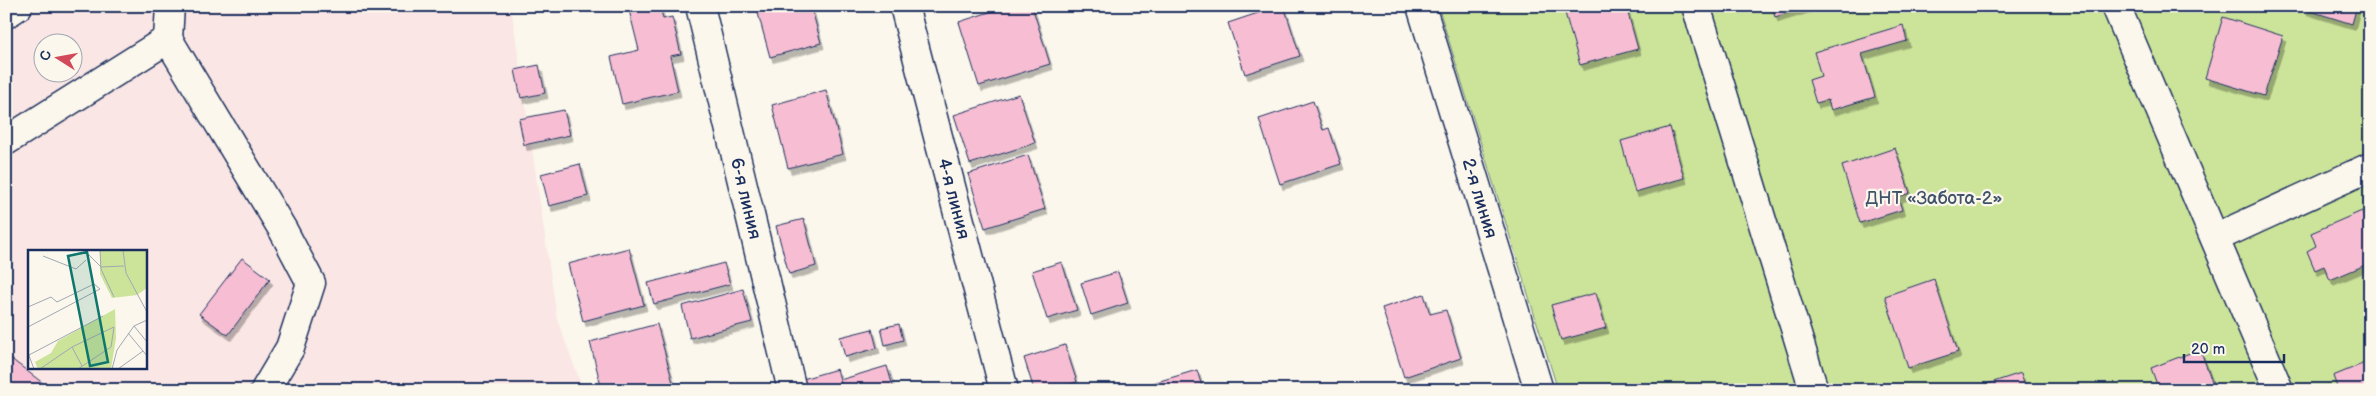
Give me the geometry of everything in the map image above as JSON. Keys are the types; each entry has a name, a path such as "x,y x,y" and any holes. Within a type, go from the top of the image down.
{"street":[{"path":"6,14 18,6"},
{"path":"170,6 168,39 284,230 311,283 290,348 265,390"},
{"name":"6-я линия","path":"700,6 792,390"},
{"name":"4-я линия","path":"904,6 1004,390"},
{"name":"2-я линия","path":"1421,6 1539,390"},
{"path":"1696,6 1814,390"},
{"path":"2116,6 2279,390"},
{"path":"6,142 168,39"},
{"path":"2215,238 2370,167"}],"shaded area":[{"path":"6,6 511,6 557,319 583,390 6,390"}],"green space":[{"name":"ДНТ «Забота-2»","path":"1438,6 2370,6 2370,390 1558,390"}],"building":[{"path":"628,6 660,6 663,19 672,17 681,54 670,56 678,91 622,104 611,57 639,50"},
{"path":"756,6 811,6 821,43 770,57"},
{"path":"1008,6 1032,6 1050,64 979,86 959,22"},
{"path":"1284,6 1300,56 1245,74 1228,23"},
{"path":"1563,6 1626,6 1638,49 1580,65"},
{"path":"1772,6 1810,6 1775,17"},
{"path":"2305,6 2357,6 2352,24 2304,9"},
{"path":"2223,17 2283,36 2264,96 2205,78"},
{"path":"1903,25 1907,41 1862,54 1875,97 1831,110 1828,100 1816,103 1809,80 1821,76 1814,52"},
{"path":"539,65 545,93 521,98 515,70"},
{"path":"826,90 843,154 788,168 772,105"},
{"path":"1019,94 1035,143 970,164 954,115"},
{"path":"1313,101 1323,130 1329,128 1341,164 1280,184 1259,119"},
{"path":"564,110 570,135 524,145 519,119"},
{"path":"1670,127 1684,178 1635,192 1621,141"},
{"path":"1895,148 1910,193 1898,197 1902,210 1860,223 1842,166"},
{"path":"1028,155 1045,209 985,228 968,174"},
{"path":"580,164 588,196 549,206 541,174"},
{"path":"2362,211 2370,230 2370,263 2330,280 2324,266 2315,270 2307,251 2316,246 2311,233"},
{"path":"804,219 816,266 789,274 776,226"},
{"path":"629,248 644,305 583,321 568,264"},
{"path":"242,258 270,279 228,335 199,314"},
{"path":"1062,262 1077,310 1047,319 1032,271"},
{"path":"724,263 730,284 654,304 648,283"},
{"path":"1118,272 1128,303 1091,315 1081,283"},
{"path":"1934,279 1958,352 1908,368 1885,296"},
{"path":"743,289 752,322 690,338 682,306"},
{"path":"1596,293 1606,328 1561,340 1551,305"},
{"path":"1424,294 1430,314 1446,310 1461,358 1404,377 1382,308"},
{"path":"657,324 675,390 602,390 590,342"},
{"path":"899,324 903,340 885,345 881,328"},
{"path":"872,329 877,348 845,357 840,337"},
{"path":"1065,345 1077,382 1051,390 1034,390 1024,358"},
{"path":"2200,349 2214,387 2206,390 2159,390 2151,368"},
{"path":"6,355 52,390 6,390"},
{"path":"2367,362 2370,369 2370,390 2338,390 2333,376"},
{"path":"887,366 894,390 843,390 840,380"},
{"path":"837,369 843,390 801,390 799,380"},
{"path":"1197,370 1203,390 1145,390 1143,386"},
{"path":"2021,373 2026,390 1972,390 1972,389"}]}
